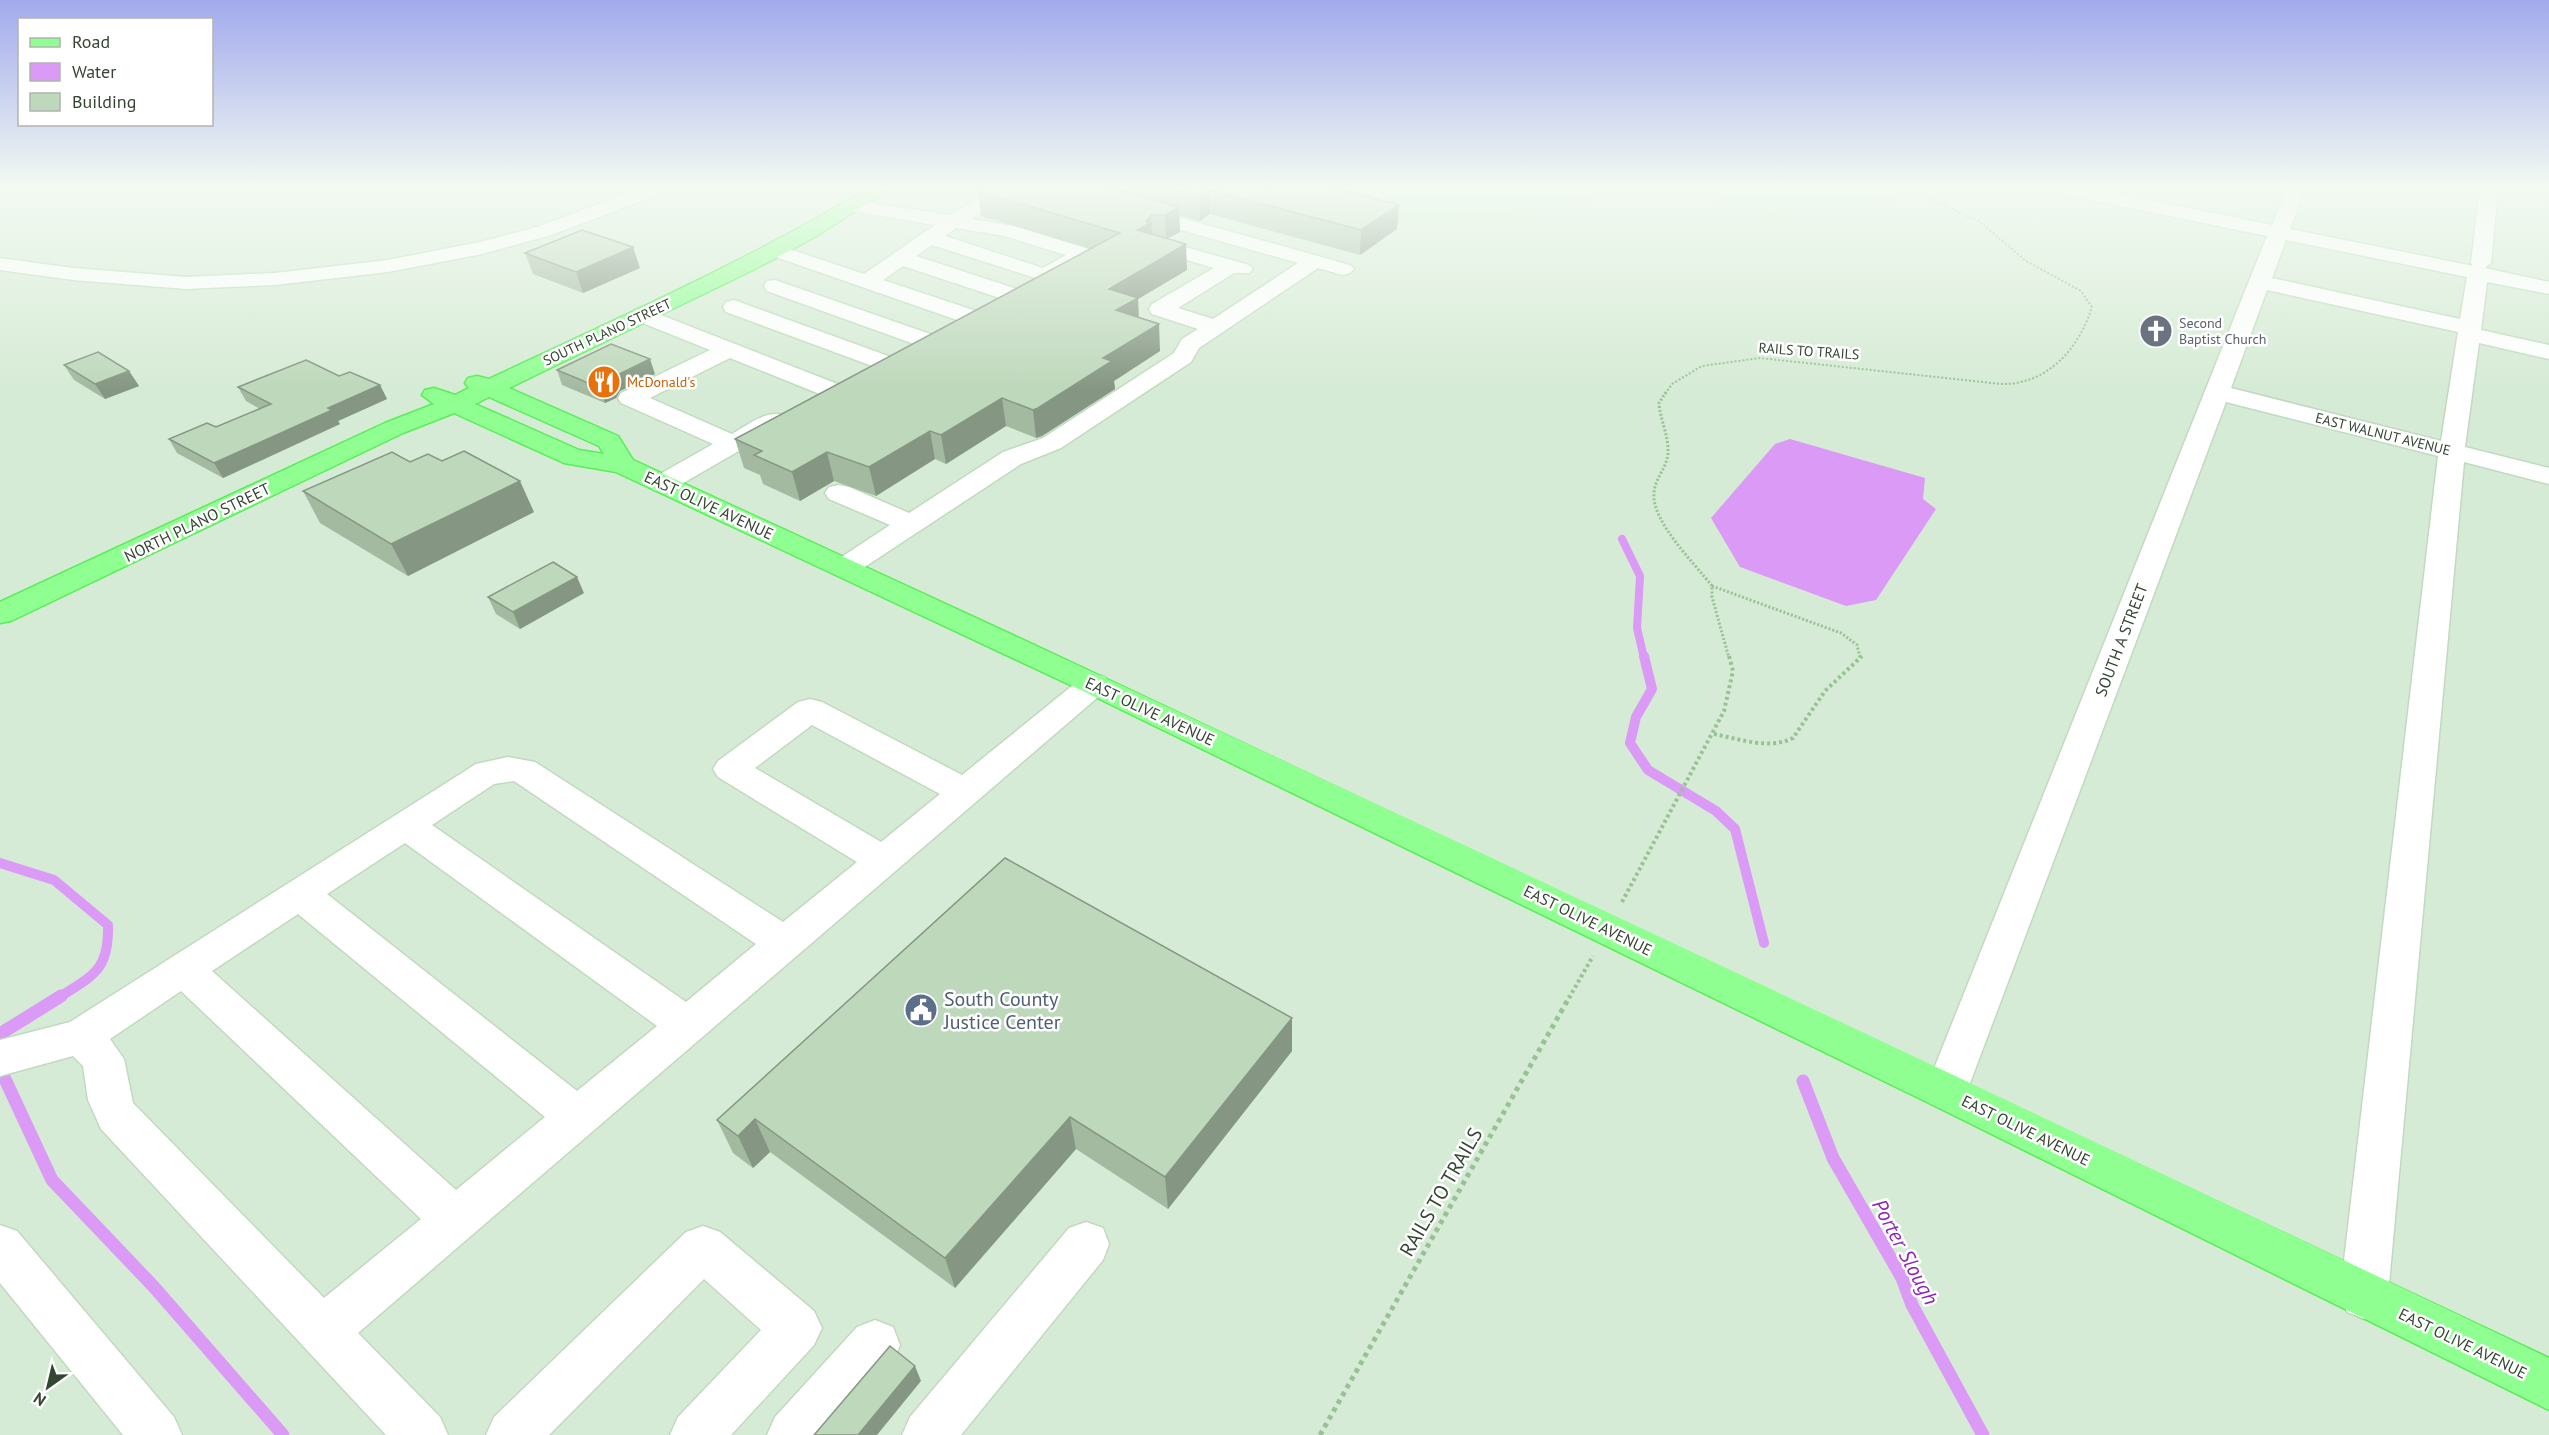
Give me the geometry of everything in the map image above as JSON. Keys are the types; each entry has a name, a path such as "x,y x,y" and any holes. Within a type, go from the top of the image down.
{"main road":[{"name":"SOUTH PLANO STREET","path":"445,400 733,255"},
{"name":"SOUTH PLANO STREET","path":"478,384 643,315 769,255"},
{"name":"EAST OLIVE AVENUE","path":"478,384 609,441 623,465"},
{"name":"EAST OLIVE AVENUE","path":"445,400 573,457 623,465 1094,684 1946,1091 2549,1385"},
{"name":"NORTH PLANO STREET","path":"0,614 394,428 445,400"}],"street":[{"path":"0,264 73,274 186,282 275,279 387,266 445,255"},
{"path":"789,255 869,280 969,316"},
{"path":"869,280 904,255"},
{"path":"982,255 1045,275"},
{"path":"662,484 731,443 1082,255"},
{"path":"1192,255 1284,281"},
{"path":"1293,255 1343,269"},
{"name":"SOUTH A STREET","path":"1946,1091 2269,255"},
{"path":"2354,255 2477,301 2549,332"},
{"path":"2364,1295 2452,451 2477,301 2482,255"},
{"path":"900,258 1009,294"},
{"path":"844,568 1012,458 1052,443 1183,357 1190,344 1315,261"},
{"path":"685,332 818,265"},
{"path":"1216,327 1160,309 1231,266"},
{"path":"2477,301 2549,276"},
{"path":"2259,282 2477,301 2549,288"},
{"path":"775,286 925,340"},
{"path":"2477,301 2549,352"},
{"path":"734,307 883,362"},
{"path":"643,315 729,349 848,381"},
{"path":"729,349 630,398 731,443"},
{"name":"EAST WALNUT AVENUE","path":"2217,392 2549,476"},
{"path":"840,494 910,524"},
{"path":"323,1331 1094,684"},
{"path":"885,861 730,769 810,710 965,792"},
{"path":"0,1058 81,1036 489,771 505,767 523,770 786,944"},
{"path":"406,825 689,1026"},
{"path":"300,894 578,1118"},
{"path":"184,969 455,1220"},
{"path":"81,1036 103,1059 110,1100 116,1115 422,1435"},
{"path":"928,1435 1086,1244"},
{"path":"0,1247 156,1435"},
{"path":"512,1435 704,1248 797,1328 696,1435"},
{"path":"794,1435 875,1345"}],"path":[{"name":"RAILS TO TRAILS","path":"1626,893 1714,734 1724,711 1733,671 1712,597 1712,586 1662,521 1655,504 1654,494 1665,470 1668,452 1659,403 1672,384 1702,366 1760,358 1851,366 2001,384 2025,383 2038,378 2062,359 2090,320 2092,307 2082,291 2019,255"},
{"path":"1712,586 1841,633 1857,645 1862,656 1851,669 1827,688 1792,738 1779,743 1757,742 1714,734"},
{"name":"RAILS TO TRAILS","path":"1320,1435 1588,965"}],"shaded area":[{"path":"0,255 2549,255 2549,1435 0,1435"}],"water":[{"path":"1790,439 1925,478 1923,499 1936,509 1876,600 1846,606 1740,567 1711,518 1775,444"}],"building":[{"path":"530,255 615,255 576,272"},
{"path":"1079,255 1167,255 1109,289 1138,298 1116,310 1159,324 1103,358 1112,361 1038,408 1033,410 1002,398 941,435 930,431 869,467 827,452 792,472 754,455 762,451 735,439"},
{"path":"611,344 650,359 615,376 611,382 600,388 557,370"},
{"path":"98,352 129,371 95,384 64,365"},
{"path":"306,360 339,376 350,372 380,385 328,408 332,410 214,463 169,439 207,423 216,427 271,404 238,387"},
{"path":"464,451 520,481 391,544 303,491 392,452 410,462 428,454 442,461"},
{"path":"553,562 577,577 513,612 488,597"},
{"path":"1005,858 1292,1018 1165,1177 1070,1117 945,1258 755,1119 738,1136 717,1120"},
{"path":"890,1346 915,1366 858,1435 814,1435"}],"waterway":[{"name":"Porter Slough","path":"1622,539 1640,576 1637,628 1644,658"},
{"name":"Porter Slough","path":"1644,656 1652,689 1636,717 1630,743 1648,770 1716,811 1735,829 1764,943"},
{"path":"0,863 54,880 108,925 106,952 97,970 58,998"},
{"path":"0,1034 61,996"},
{"path":"4,1077 52,1180 154,1287 283,1435"},
{"name":"Porter Slough","path":"1803,1081 1833,1158 1902,1278 1912,1305 1983,1435"}],"place":[{"name":"Second Baptist Church","path":"2156,331"},
{"name":"McDonald's","path":"604,382"},
{"name":"South County Justice Center","path":"921,1010"}]}
